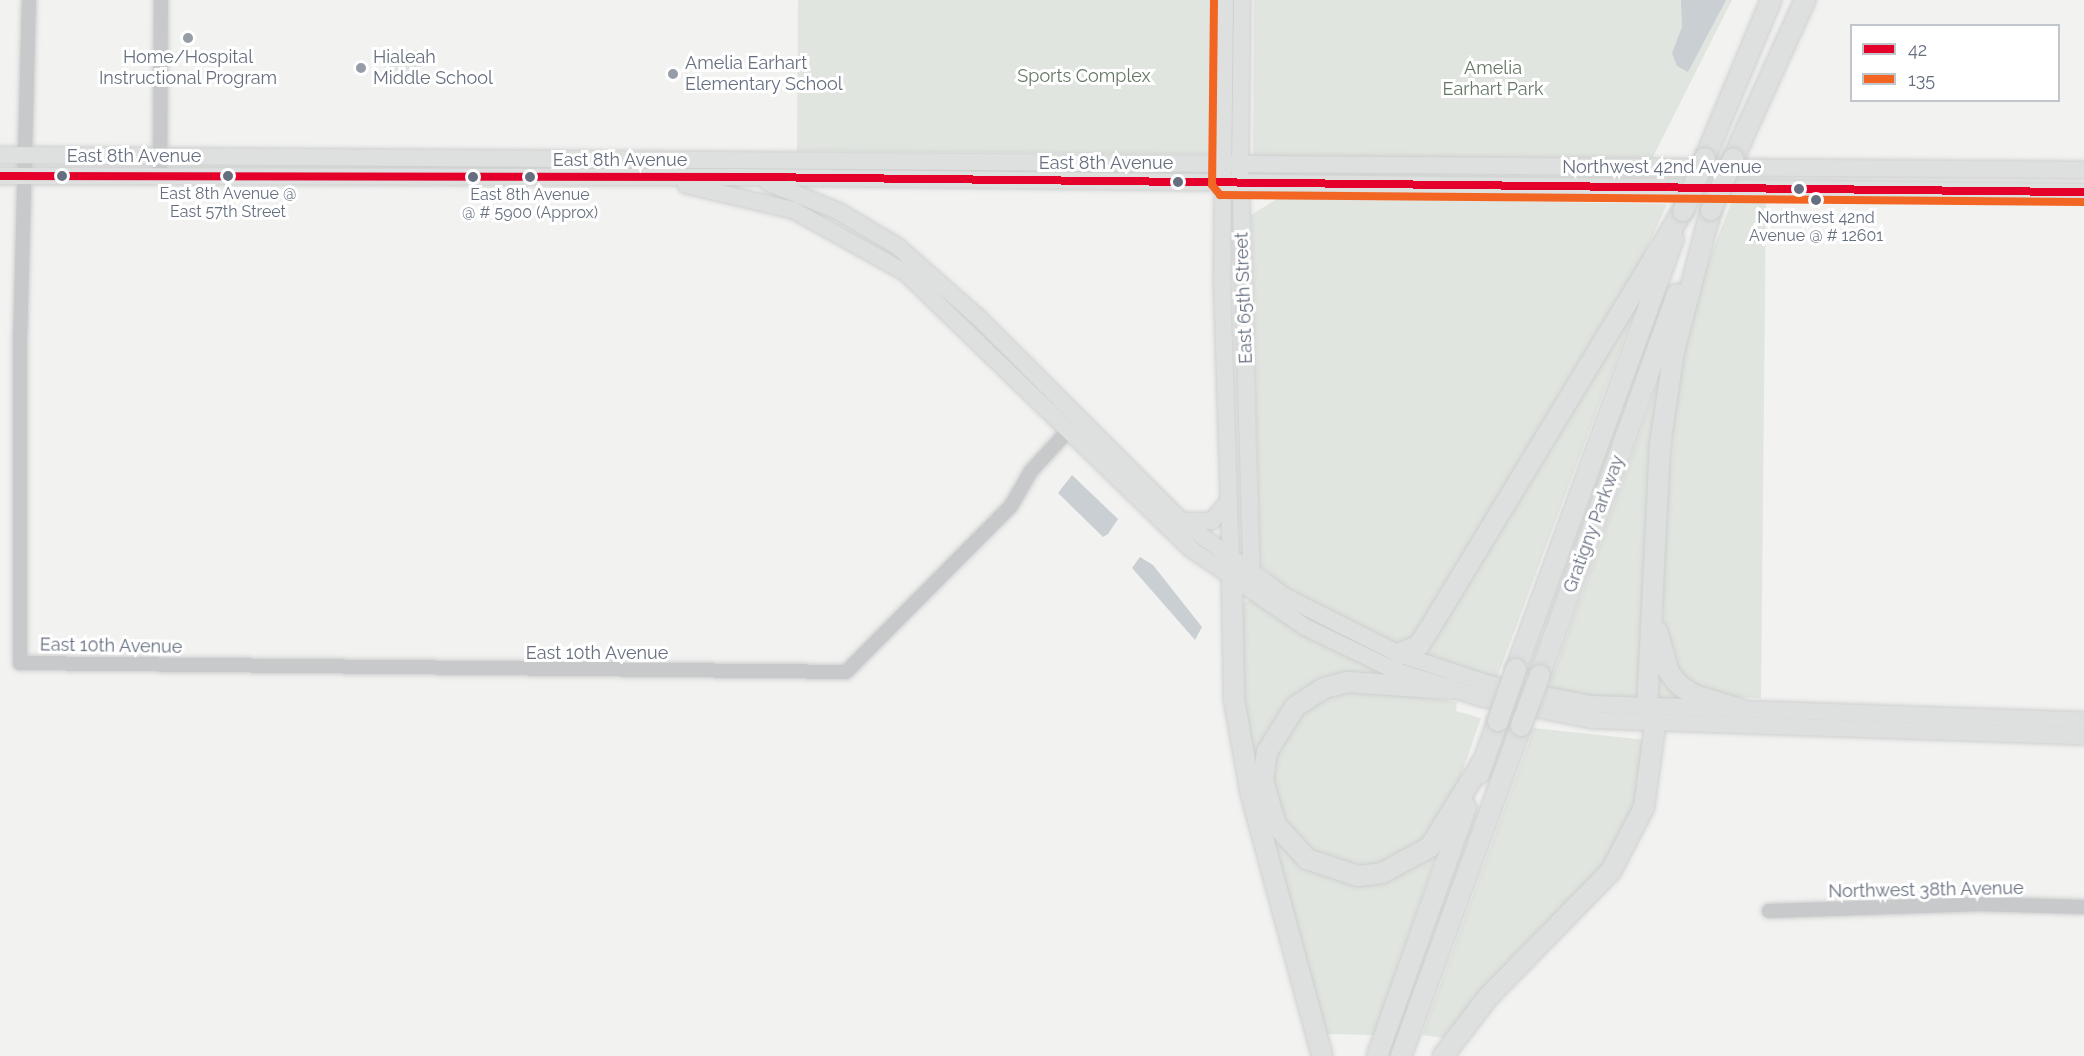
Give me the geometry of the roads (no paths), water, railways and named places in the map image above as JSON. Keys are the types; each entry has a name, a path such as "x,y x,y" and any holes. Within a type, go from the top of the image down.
{"highway":[{"name":"Gratigny Parkway","path":"1377,1056 1683,211 1771,0"},
{"name":"Gratigny Parkway","path":"1401,1056 1711,210 1805,0"},
{"path":"1443,1056 1457,1035 1621,857 1644,807 1651,718 1652,605 1666,400 1711,210"},
{"path":"1399,654 1419,645 1431,628 1683,211"},
{"path":"1232,582 1234,699 1251,794 1318,1030 1322,1056"},
{"path":"1652,605 1662,653 1678,684 1694,695 1743,710"},
{"path":"1450,689 1347,682 1324,688 1295,707 1267,752 1263,780 1276,825 1307,859 1358,876 1382,873 1430,847 1483,761"}],"main road":[{"name":"East 65th Street","path":"1225,0 1222,185 1228,502 1232,582"},
{"name":"East 65th Street","path":"1242,0 1240,185 1253,595"},
{"name":"East 8th Avenue","path":"0,155 1240,164"},
{"path":"366,158 366,179"},
{"path":"565,178 566,159"},
{"path":"694,160 752,177 838,211 913,258 1073,426 1181,520 1252,575 1321,617 1399,654 1519,691 1651,718 1743,710 1927,711 2084,720"},
{"path":"1021,163 1021,183"},
{"name":"Northwest 42nd Avenue","path":"1240,164 2084,170"},
{"path":"1879,168 1880,190"},
{"name":"East 8th Avenue","path":"0,176 366,179 752,177 1222,185"},
{"path":"624,177 744,195 794,210 870,248 935,297 1073,426 1232,582 1347,648 1450,689 1543,713 1923,727 2084,736"},
{"name":"Northwest 42nd Avenue","path":"1222,185 2084,192"},
{"path":"1181,520 1212,521 1228,502"}],"street":[{"path":"26,176 29,0"},
{"path":"160,0 160,177"},
{"name":"East 10th Avenue","path":"26,176 20,335 20,663 846,672 1011,506 1031,471 1073,426"},
{"name":"Northwest 38th Avenue","path":"1769,911 1976,904 2084,908"}],"place":[{"name":"Home/Hospital Instructional Program","path":"188,38"},
{"name":"Hialeah Middle School","path":"361,68"},
{"name":"Amelia Earhart Elementary School","path":"673,74"},
{"name":"East 8th Avenue @ East 57th Street","path":"228,176"},
{"name":"East 8th Avenue @ # 5900 (Approx)","path":"530,177"},
{"name":"Northwest 42nd Avenue @ # 12601","path":"1816,200"}],"park label":[{"name":"Sports Complex","path":"1084,76"},
{"name":"Amelia Earhart Park","path":"1493,79"}]}
